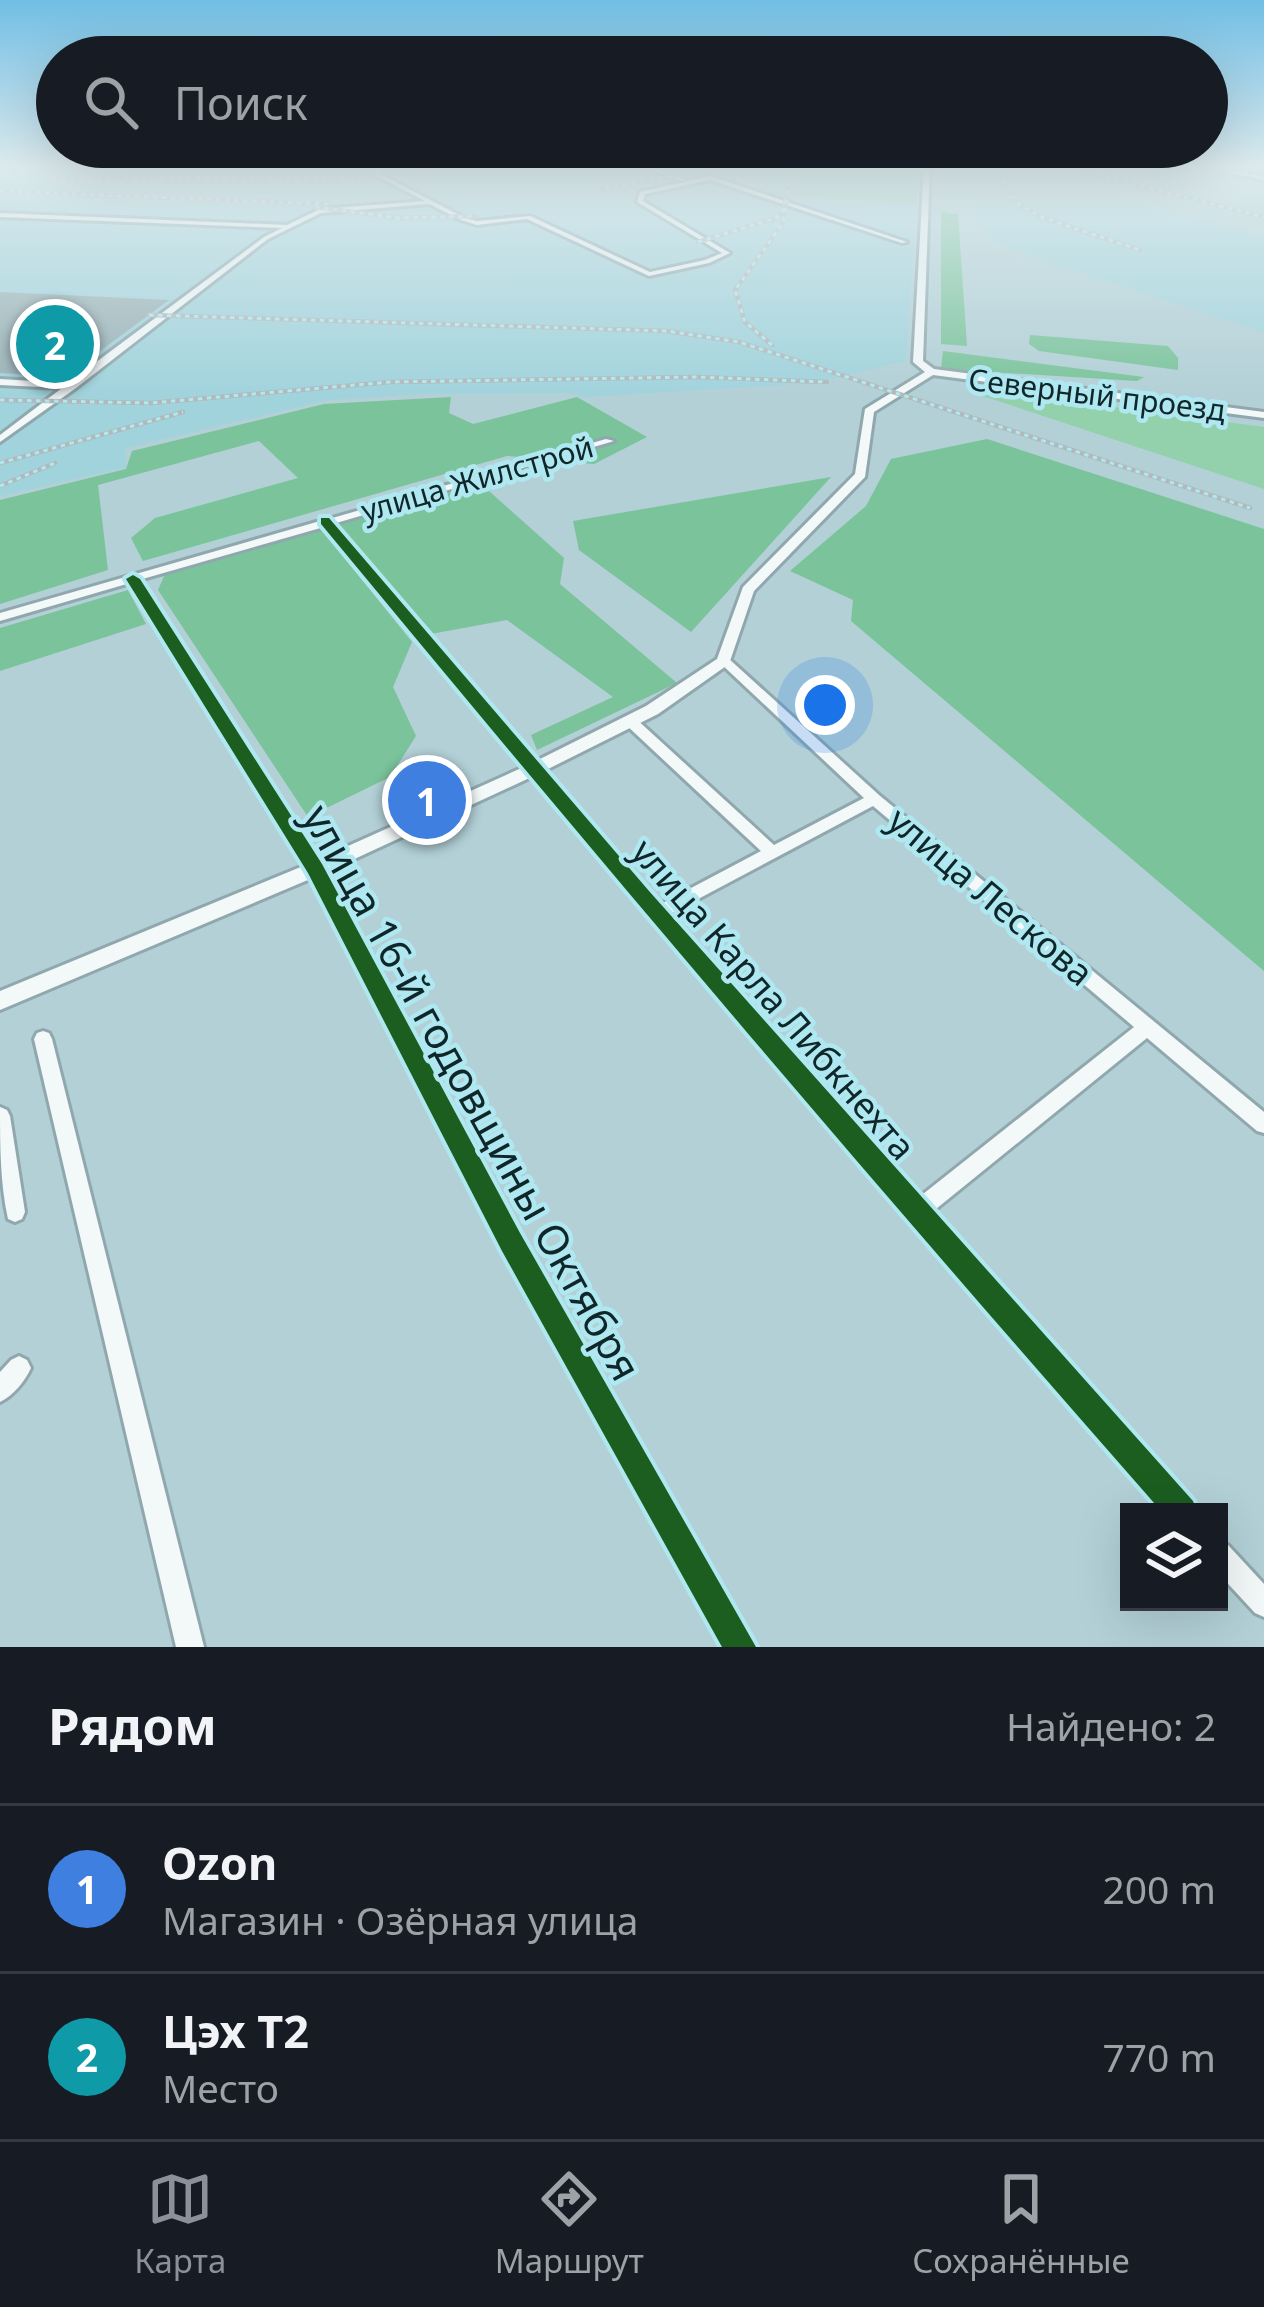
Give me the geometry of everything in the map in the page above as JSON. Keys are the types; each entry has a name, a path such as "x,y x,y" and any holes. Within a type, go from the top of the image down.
{"street":[{"path":"0,439 260,243"},
{"path":"581,243 649,274 727,253 710,243"},
{"path":"0,1001 315,869 532,770 628,720 724,661 748,590 861,475 869,411 931,372 918,362 923,243"},
{"name":"Северный проезд","path":"931,372 1264,415"},
{"path":"0,382 73,386"},
{"name":"улица Жилстрой","path":"0,617 609,441"},
{"name":"улица Карла Либкнехта","path":"325,521 532,770 915,1213 1174,1503"},
{"name":"улица 16-й годовщины Октября","path":"133,578 315,869 511,1242 740,1647"},
{"name":"улица Лескова","path":"724,661 874,799 1264,1124"},
{"path":"628,720 773,853"},
{"path":"658,913 874,799"},
{"path":"915,1213 1149,1026"},
{"path":"43,1040 66,1128 190,1647 86,1218 66,1128"},
{"path":"0,1116 15,1212"},
{"path":"0,1390 20,1368"},
{"path":"1228,1564 1264,1604"}],"shaded area":[{"path":"0,243 913,243 906,361 814,383 588,397 568,393 422,394 327,400 126,448 126,467 0,496"},
{"path":"996,243 1264,243 1264,332"}],"green space":[{"path":"941,243 960,243 967,346 941,344"},
{"path":"1030,335 1168,346 1178,358 1178,370 1039,351 1029,344"},
{"path":"943,351 1144,377 1137,381 941,369"},
{"path":"988,390 1264,427 1264,489 983,396"},
{"path":"451,397 449,413 473,424 577,397 647,437 594,464 507,456 143,561 131,538 155,518 298,478 259,441 98,485 108,570 0,604 0,500 126,469 132,451 324,404"},
{"path":"987,439 1264,529 1264,971 851,621 853,600 790,571 866,506 891,459"},
{"path":"831,477 691,632 579,550 573,521"},
{"path":"481,484 564,558 560,584 677,683 537,750 531,735 613,697 507,620 431,634 336,525"},
{"path":"321,529 412,642 393,687 416,736 390,777 308,817 158,590 165,574"},
{"path":"128,590 146,624 0,671 0,628"}],"building":[{"path":"0,292 169,300 65,377 0,373"}],"railway":[{"path":"769,243 735,290 745,322 772,345"},
{"path":"1119,243 1140,250"},
{"path":"149,315 667,331 739,342 1250,508"},
{"path":"0,400 151,403 390,382 697,377 827,382"},
{"path":"0,463 183,412"},
{"path":"0,486 55,463"}],"cycle path":[{"path":"325,521 749,1020 1174,1503"},
{"path":"133,579 315,869 511,1242 740,1647"}],"place":[{"name":"Цэх Т2","path":"55,344"},
{"name":"Ozon","path":"427,800"}]}
